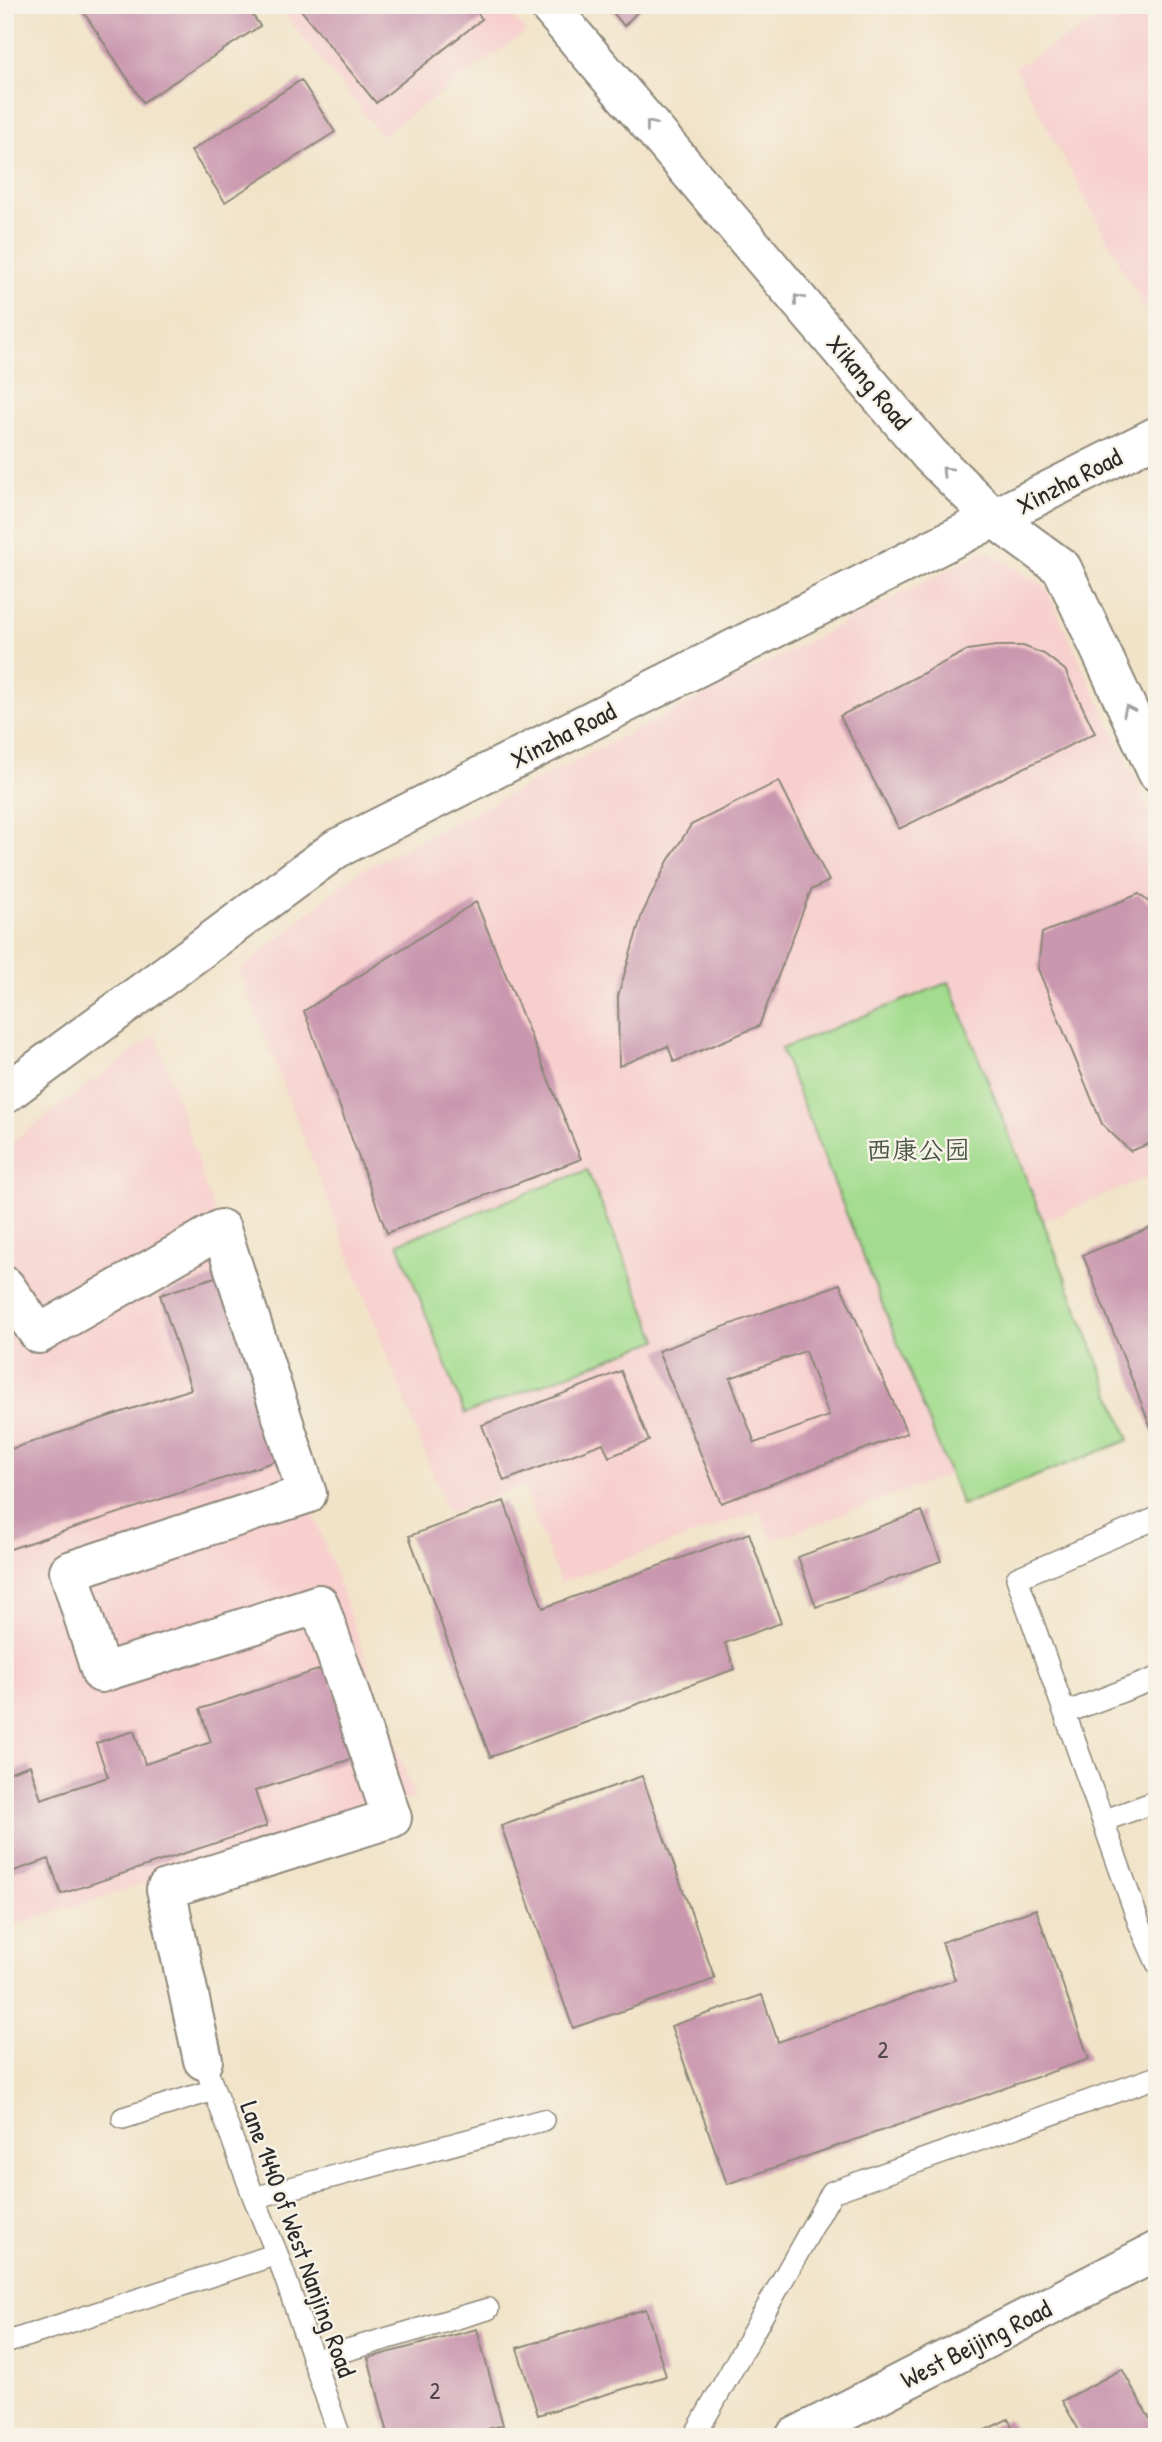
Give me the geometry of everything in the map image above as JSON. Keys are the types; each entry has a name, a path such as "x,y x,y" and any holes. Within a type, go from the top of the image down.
{"street":[{"name":"Xikang Road","path":"548,5 930,455 995,519 1062,568 1157,772"},
{"name":"Xinzha Road","path":"5,1094 336,849 1157,436"},
{"path":"5,1286 40,1334 220,1230 307,1494 69,1571 101,1673 319,1604 392,1818 166,1889 209,2075"},
{"name":"West Beijing Road","path":"795,2437 1157,2251"}],"lane":[{"path":"1157,1518 1017,1578 1103,1821 1148,1919 1157,1963"},
{"path":"1065,1713 1157,1678"},
{"path":"1103,1821 1157,1801"},
{"path":"123,2118 209,2075"},
{"name":"Lane 1440 of West Nanjing Road","path":"209,2075 277,2254 340,2437"},
{"path":"694,2437 832,2192 1157,2077"},
{"path":"254,2197 543,2120"},
{"path":"5,2343 277,2254"},
{"path":"313,2360 488,2309"}],"shaded area":[{"path":"277,5 503,5 526,32 382,135"},
{"path":"1124,5 1157,5 1157,333 1015,67"},
{"path":"985,551 1046,587 1157,827 1157,1173 1043,1221 948,982 781,1049 950,1474 772,1541 760,1511 560,1583 523,1486 448,1513 239,970 358,872"},
{"path":"156,1034 307,1494 415,1798 5,1928 5,1147"}],"green space":[{"name":"西康公园","path":"949,982 1129,1440 962,1505 781,1049"},
{"path":"587,1170 658,1340 465,1414 398,1243"}],"building":[{"path":"79,5 246,5 260,26 143,102"},
{"path":"297,5 471,5 482,19 376,103"},
{"path":"607,5 644,5 624,26"},
{"path":"301,80 335,132 225,202 191,151"},
{"path":"1023,646 1044,654 1065,670 1095,733 899,829 840,716 968,650"},
{"path":"779,781 829,881 811,890 759,1026 674,1062 668,1046 619,1066 618,996 642,914 668,861 691,825"},
{"path":"1139,894 1157,909 1157,1141 1130,1151 1102,1124 1038,969 1042,933"},
{"path":"476,902 581,1159 387,1233 304,1011"},
{"path":"1157,1225 1157,1443 1083,1255"},
{"path":"221,1275 282,1459 7,1550 5,1451 191,1389 160,1295"},
{"path":"840,1284 907,1433 721,1503 658,1351","holes":["805,1351 829,1416 755,1443 730,1378"]},
{"path":"621,1371 649,1441 609,1457 603,1443 504,1481 482,1425"},
{"path":"504,1501 543,1608 749,1533 781,1623 725,1643 735,1669 490,1757 409,1536"},
{"path":"922,1511 941,1561 816,1607 798,1557"},
{"path":"327,1667 357,1757 255,1791 267,1826 61,1894 49,1859 5,1874 5,1774 30,1765 41,1799 108,1777 96,1743 134,1731 145,1764 211,1742 200,1709"},
{"path":"642,1776 715,1979 573,2028 501,1826"},
{"path":"1036,1909 1089,2059 727,2184 671,2026 762,1995 778,2042 955,1980 942,1942"},
{"path":"646,2309 666,2376 538,2415 517,2348"},
{"path":"477,2329 503,2425 458,2437 389,2437 368,2358"},
{"path":"1122,2369 1157,2432 1157,2437 1083,2437 1062,2401"},
{"path":"1008,2419 1018,2437 971,2437"}]}
